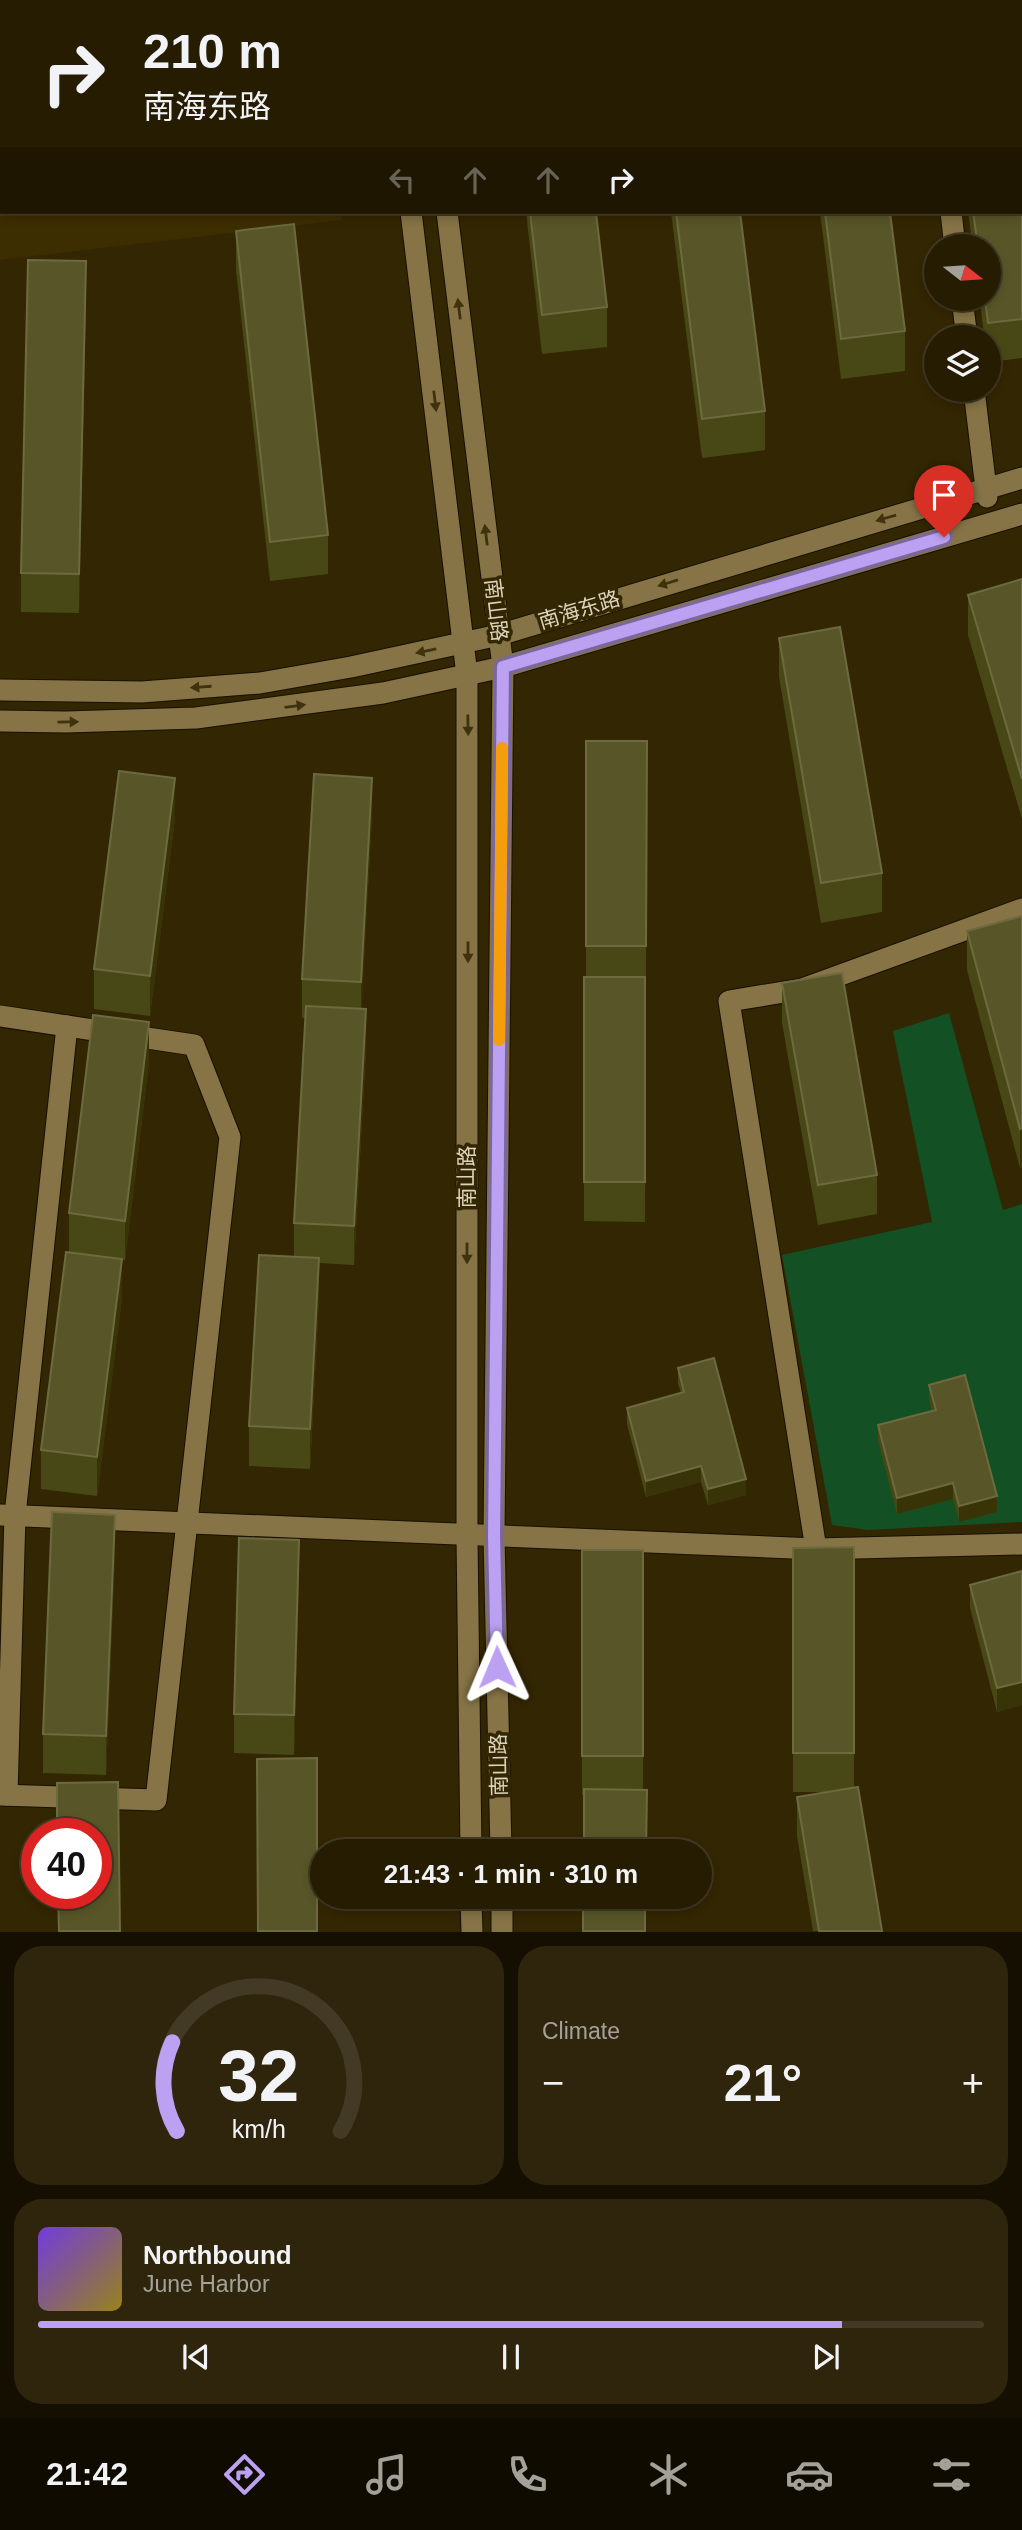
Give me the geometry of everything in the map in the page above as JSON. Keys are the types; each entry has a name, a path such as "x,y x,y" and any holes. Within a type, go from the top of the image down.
{"street":[{"name":"南山路","path":"411,214 467,675 467,1537 471,1839"},
{"name":"南山路","path":"447,214 503,667 494,1536 501,1839"},
{"path":"951,214 954,234"},
{"path":"975,402 987,497"},
{"name":"南海东路","path":"0,691 142,692 260,683 351,667 499,635 1022,478"},
{"name":"南海东路","path":"0,721 196,718 383,693 503,667 1022,514"},
{"path":"816,1549 729,1001 802,989 1022,909"},
{"path":"0,1016 67,1026 194,1045 230,1136 156,1800 3,1795 7,1515 67,1026"},
{"path":"7,1515 467,1537 816,1549 1022,1544"},
{"path":"471,1909 472,1931"},
{"path":"502,1909 502,1931"}],"shaded area":[{"path":"0,214 340,214 341,220 0,260"}],"green space":[{"path":"949,1013 1003,1210 1022,1204 1022,1522 868,1530 832,1525 782,1255 932,1222 893,1031"}],"building":[{"path":"530,214 596,214 607,307 542,315"},
{"path":"676,214 740,214 765,411 702,419"},
{"path":"825,214 890,214 905,331 841,339"},
{"path":"973,214 1022,214 1022,319 988,323 987,312 1001,312 1001,234 976,234"},
{"path":"294,224 328,535 270,542 236,231"},
{"path":"28,260 86,261 79,574 21,573"},
{"path":"1022,579 1022,779 968,595"},
{"path":"840,627 882,873 821,883 779,638"},
{"path":"586,741 647,741 646,946 586,946"},
{"path":"119,771 175,778 150,976 94,969"},
{"path":"314,774 372,778 361,982 302,979"},
{"path":"1022,916 1022,1128 1020,1129 967,931"},
{"path":"842,973 877,1175 818,1185 782,983"},
{"path":"584,977 645,977 645,1182 584,1182"},
{"path":"306,1006 366,1009 354,1226 294,1223"},
{"path":"93,1015 149,1022 125,1221 69,1213"},
{"path":"66,1252 122,1259 97,1457 41,1450"},
{"path":"259,1255 319,1258 310,1429 249,1426"},
{"path":"714,1358 746,1479 708,1489 701,1466 646,1481 627,1408 684,1392 678,1368"},
{"path":"965,1375 997,1496 959,1506 953,1483 897,1498 878,1425 936,1410 929,1385"},
{"path":"52,1512 115,1515 106,1736 43,1734"},
{"path":"239,1538 299,1540 294,1715 234,1714"},
{"path":"854,1547 854,1753 793,1753 793,1548"},
{"path":"582,1550 643,1550 643,1756 582,1756"},
{"path":"1022,1571 1022,1682 997,1688 970,1585"},
{"path":"317,1758 317,1839 310,1839 310,1909 317,1909 317,1931 258,1931 257,1759"},
{"path":"118,1782 120,1931 59,1931 58,1909 112,1909 112,1818 57,1818 57,1783"},
{"path":"858,1787 882,1931 819,1931 797,1797"},
{"path":"584,1789 647,1790 646,1839 584,1839"},
{"path":"583,1909 645,1909 645,1931 583,1931"}],"slow traffic":[{"path":"499,1040 502,748"}],"route":[{"path":"497,1667 494,1536 503,667 944,537"}]}
